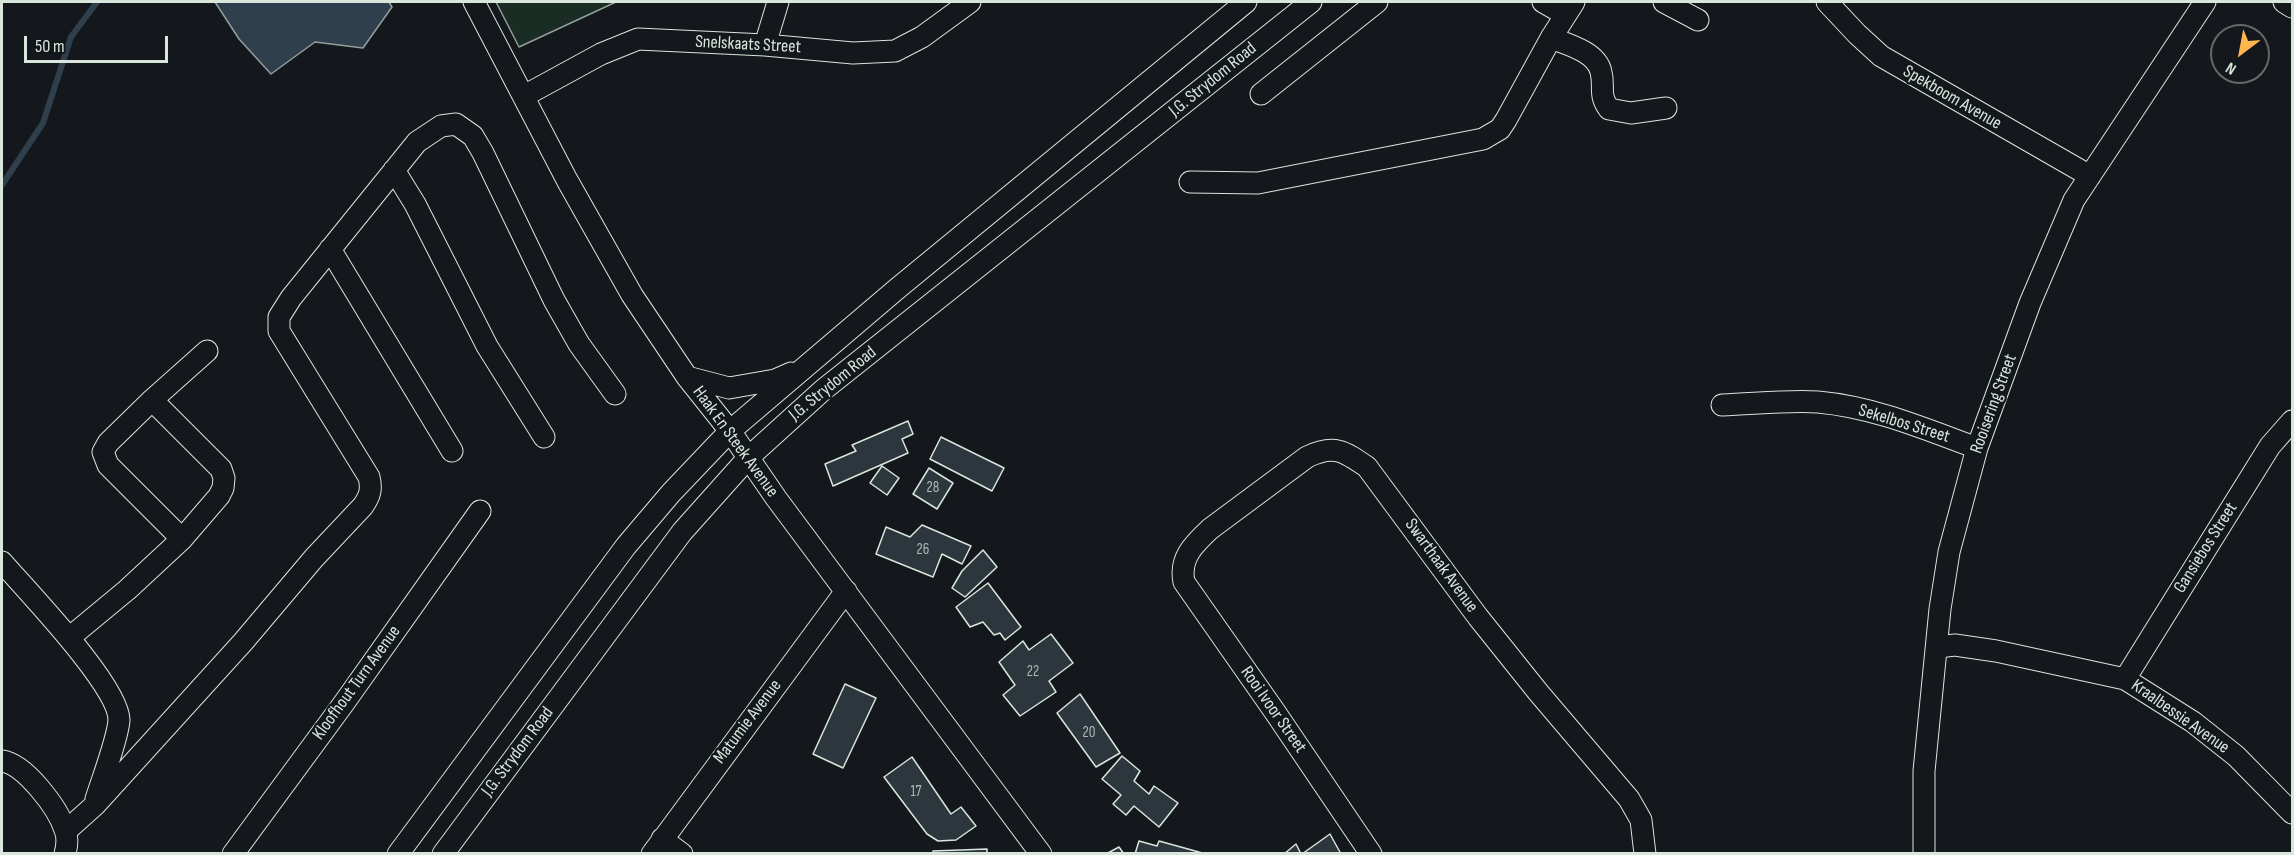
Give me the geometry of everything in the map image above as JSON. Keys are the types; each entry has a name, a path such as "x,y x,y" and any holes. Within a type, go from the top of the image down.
{"street":[{"path":"765,45 778,2"},
{"name":"Snelskaats Street","path":"524,96 601,54 638,39 853,52 895,51 922,37 970,2"},
{"name":"J.G. Strydom Road","path":"398,854 626,546 671,493 730,431 1246,2"},
{"name":"J.G. Strydom Road","path":"443,854 682,532 749,457 823,390 1311,2"},
{"path":"1261,94 1377,2"},
{"path":"1190,182 1258,183 1483,139 1500,129 1506,120 1569,8 1543,2"},
{"path":"1664,2 1698,20"},
{"name":"Spekboom Avenue","path":"1827,2 1881,56 2090,176"},
{"name":"Rooisering Street","path":"1924,854 1924,771 1941,609 1949,552 1977,448 2055,241 2074,200 2205,2"},
{"path":"2284,2 2292,7"},
{"name":"Haak En Steek Avenue","path":"475,4 619,274 687,377 730,431 763,479 1041,854"},
{"path":"1551,38 1574,47 1594,60 1602,73 1601,95 1609,109 1631,113 1666,108"},
{"path":"66,831 95,805 243,642 314,558 363,506 370,494 369,477 279,331 278,324 283,309 417,142 441,126 456,124 473,136 554,300 579,344 615,394"},
{"path":"394,170 420,214 488,346 544,437"},
{"path":"330,249 452,451"},
{"path":"182,539 104,458 102,452 108,443 152,400 207,351"},
{"path":"687,377 719,386 738,388 775,380 804,368"},
{"path":"69,638 127,590 182,539 224,488 221,469 152,400"},
{"name":"Sekelbos Street","path":"1722,405 1817,402 1848,406 1884,414 1977,448"},
{"name":"Gansiebos Street","path":"2125,679 2270,446 2292,421"},
{"name":"Swarthaak Avenue","path":"1183,565 1190,549 1210,529 1307,458 1317,452 1336,450 1346,452 1367,467 1478,617 1629,799 1641,820 1645,854"},
{"name":"Kloofhout Turn Avenue","path":"232,854 344,703 480,511"},
{"path":"2,562 69,638 114,700 119,722 95,805"},
{"name":"Rooi Ivoor Street","path":"1183,565 1184,582 1371,854"},
{"name":"Matumie Avenue","path":"657,846 846,591"},
{"name":"Kraalbessie Avenue","path":"1938,647 1955,645 1996,651 2125,679 2193,722 2290,804"},
{"path":"2,761 22,770 56,812 66,831 65,854"},
{"path":"657,846 682,854"}],"green space":[{"path":"496,2 616,2 519,47"}],"water":[{"path":"215,2 389,2 392,7 363,48 315,42 271,74 239,39"}],"building":[{"path":"908,421 913,434 902,439 908,453 833,486 825,464 856,451 852,445"},
{"path":"941,437 1004,468 992,491 930,459"},
{"path":"882,466 899,478 887,495 870,483"},
{"path":"929,468 953,483 937,509 913,494"},
{"path":"922,525 971,546 962,564 942,554 933,577 876,554 886,527 910,537"},
{"path":"983,550 997,567 965,597 952,588 962,571"},
{"path":"988,583 1021,627 1005,640 1000,633 994,635 983,622 970,627 956,607"},
{"path":"1051,634 1073,663 1049,681 1056,692 1020,716 1003,695 1015,685 999,662 1023,641 1029,650"},
{"path":"845,684 876,698 843,768 813,754"},
{"path":"1080,694 1120,753 1096,767 1057,713"},
{"path":"1122,756 1140,771 1134,781 1149,794 1154,786 1178,803 1159,827 1134,806 1126,815 1113,804 1121,795 1102,779"},
{"path":"912,757 951,814 961,807 976,826 956,840 938,841 927,834 884,777"},
{"path":"1330,834 1341,854 1302,854"},
{"path":"1139,841 1157,846 1159,841 1206,854 1135,854"},
{"path":"1296,844 1301,854 1284,854"},
{"path":"1119,847 1124,854 1106,854"},
{"path":"987,849 987,854 933,854 933,851"}],"waterway":[{"path":"2,185 43,123 71,37 97,2"}]}
